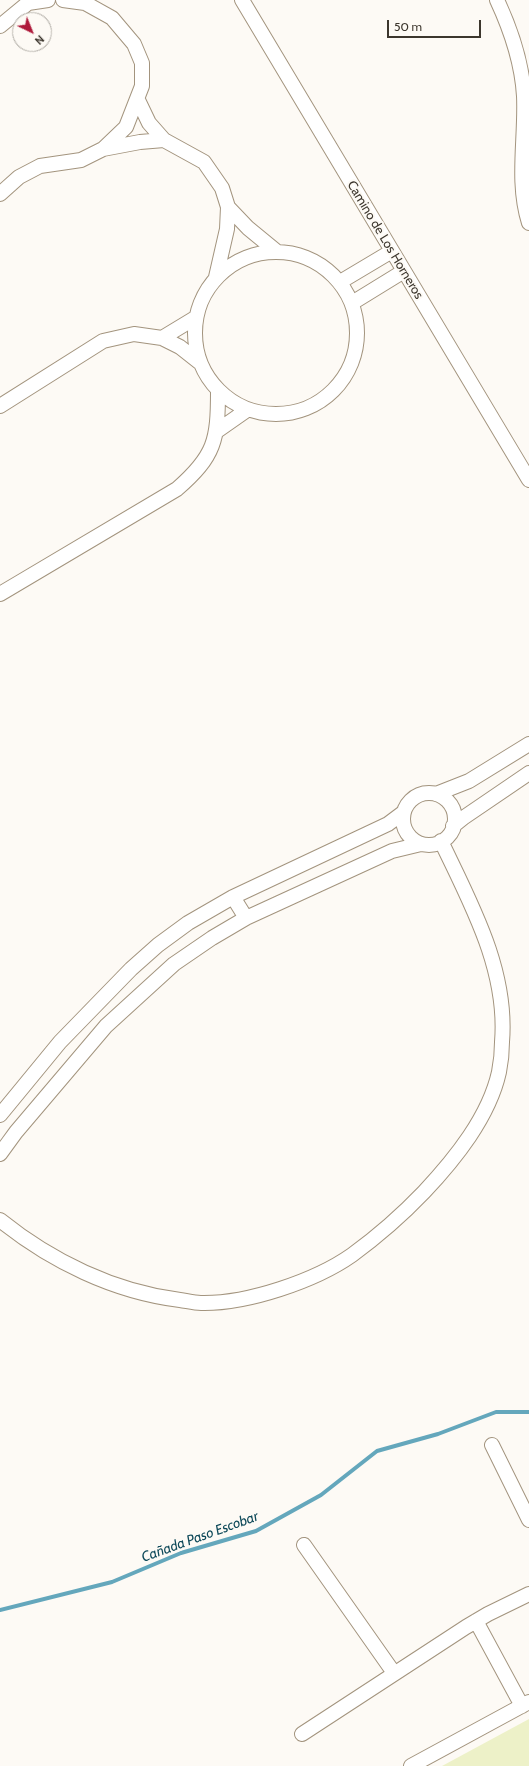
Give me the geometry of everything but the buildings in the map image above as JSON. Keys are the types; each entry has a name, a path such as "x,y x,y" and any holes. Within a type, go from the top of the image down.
{"street":[{"path":"0,26 28,3 48,0"},
{"path":"63,0 86,3 112,18 134,44 142,63 142,86 138,100 126,127 103,149"},
{"name":"Camino de Los Horneros","path":"242,0 529,480"},
{"path":"497,0 508,24 520,69 524,96 522,163 526,212 529,223"},
{"path":"138,100 148,123 164,140 204,162 222,188 228,207 227,228 216,277"},
{"path":"0,194 19,177 40,166 81,160 103,149 140,142 164,140"},
{"path":"228,207 248,228 276,251"},
{"path":"0,406 103,342 134,334 162,338 180,347 199,362 218,391 232,402 247,410 274,415 300,411 324,399 342,380 354,356 358,330 352,304 340,282 327,269 312,259 294,253 276,251 254,254 233,263 216,277 202,296 195,318 194,341 199,362"},
{"path":"340,282 392,251"},
{"path":"352,304 404,271"},
{"path":"162,338 195,318"},
{"path":"0,594 177,489 194,474 209,454 217,431 218,391"},
{"path":"217,431 247,410"},
{"path":"436,794 469,781 529,744"},
{"path":"404,812 404,825 406,832 415,841 428,845 441,842 446,838 453,826 472,811 529,773"},
{"path":"0,1115 60,1042 90,1010 158,945 188,923 234,897 388,824 404,812 411,801 416,797 429,793 442,797 454,813 453,826"},
{"path":"0,1220 48,1253 87,1274 129,1290 161,1298 201,1303 238,1300 277,1290 312,1276 351,1256 387,1228 444,1171 465,1143 485,1108 499,1072 503,1039 502,1007 493,957 469,899 441,842"},
{"path":"0,1154 16,1132 106,1026 174,964 212,938 246,918 392,851 421,844"},
{"path":"234,897 246,918"},
{"path":"90,1010 106,1026"},
{"path":"492,1445 529,1520"},
{"path":"304,1545 394,1673"},
{"path":"302,1734 476,1621 529,1594"},
{"path":"411,1766 525,1704 476,1621"}],"green space":[{"path":"529,1719 529,1766 442,1766"}],"waterway":[{"name":"Cañada Paso Escobar","path":"0,1610 112,1582 181,1553 256,1531 321,1495 377,1451 438,1434 496,1412 529,1412"}]}
